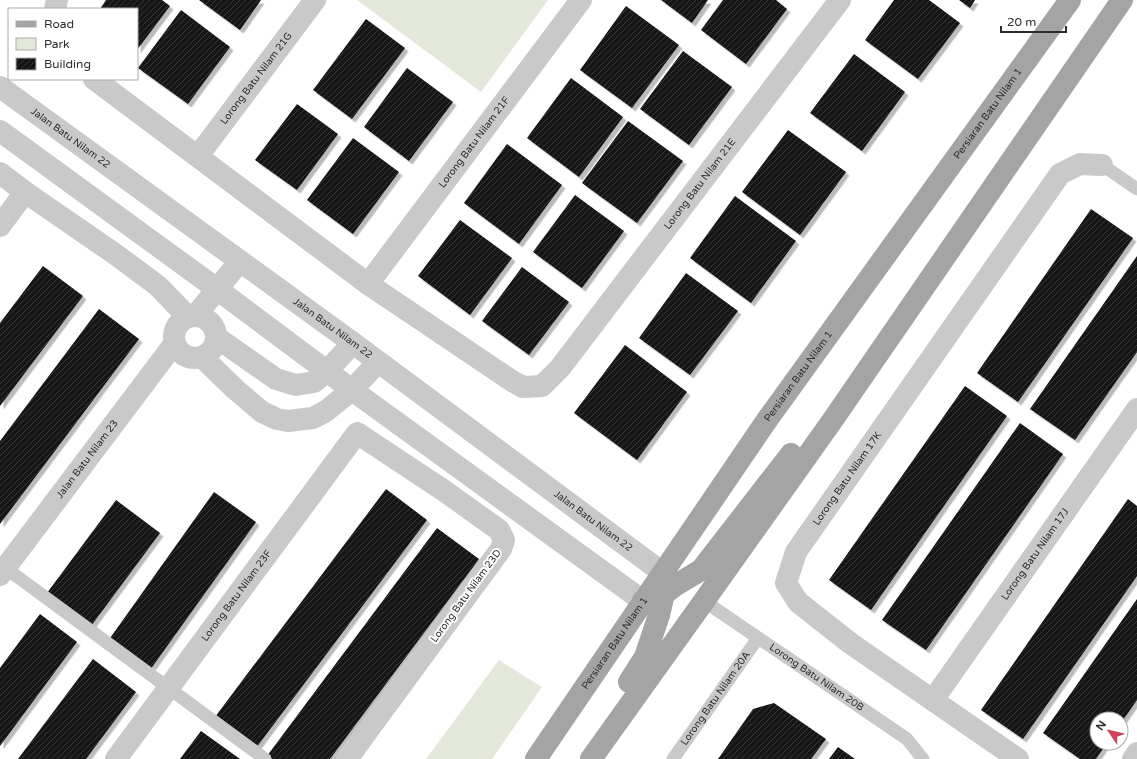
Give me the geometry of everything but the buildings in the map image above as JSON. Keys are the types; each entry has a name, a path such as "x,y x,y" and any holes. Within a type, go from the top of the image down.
{"main road":[{"name":"Persiaran Batu Nilam 1","path":"536,759 780,401 1070,0"},
{"path":"591,759 832,420 1122,0"},
{"path":"643,601 664,594 676,585 702,570 796,447 832,420"},
{"path":"575,759 646,657 664,594 663,573"}],"street":[{"name":"Lorong Batu Nilam 21G","path":"198,156 315,0"},
{"name":"Lorong Batu Nilam 21F","path":"368,284 581,0"},
{"name":"Lorong Batu Nilam 21E","path":"95,80 368,284 512,381 523,387 542,386 560,368 840,0"},
{"name":"Jalan Batu Nilam 22","path":"0,87 353,343 663,573"},
{"path":"0,131 217,289 326,372 643,601"},
{"name":"Lorong Batu Nilam 17K","path":"1018,759 850,643 798,602 786,583 796,552 1060,174 1080,164 1102,165"},
{"path":"0,173 158,286 191,316 206,318 214,326 216,337 212,349 202,357 194,358 186,356 179,351 174,344 173,333 178,323 191,316 217,289 240,261"},
{"path":"0,226 25,192"},
{"path":"216,337 276,379 296,386 314,382 326,372 353,343"},
{"name":"Jalan Batu Nilam 23","path":"2,569 174,344"},
{"path":"202,357 234,389 262,412 277,419 288,421 313,418 326,411 352,390 378,362"},
{"name":"Lorong Batu Nilam 17J","path":"933,700 1137,409"},
{"name":"Lorong Batu Nilam 23F","path":"116,759 357,433"},
{"name":"Lorong Batu Nilam 23D","path":"347,759 502,549 504,540 499,530 450,494 357,433"},
{"path":"1133,759 1137,753"}],"lane":[{"path":"1102,165 1137,189"},
{"path":"2,569 265,759"},
{"name":"Lorong Batu Nilam 20B","path":"704,601 907,739 923,759"},
{"name":"Lorong Batu Nilam 20A","path":"673,759 758,638"}],"green space":[{"path":"357,0 548,0 481,92"},
{"path":"499,660 542,687 492,759 426,759"}]}
